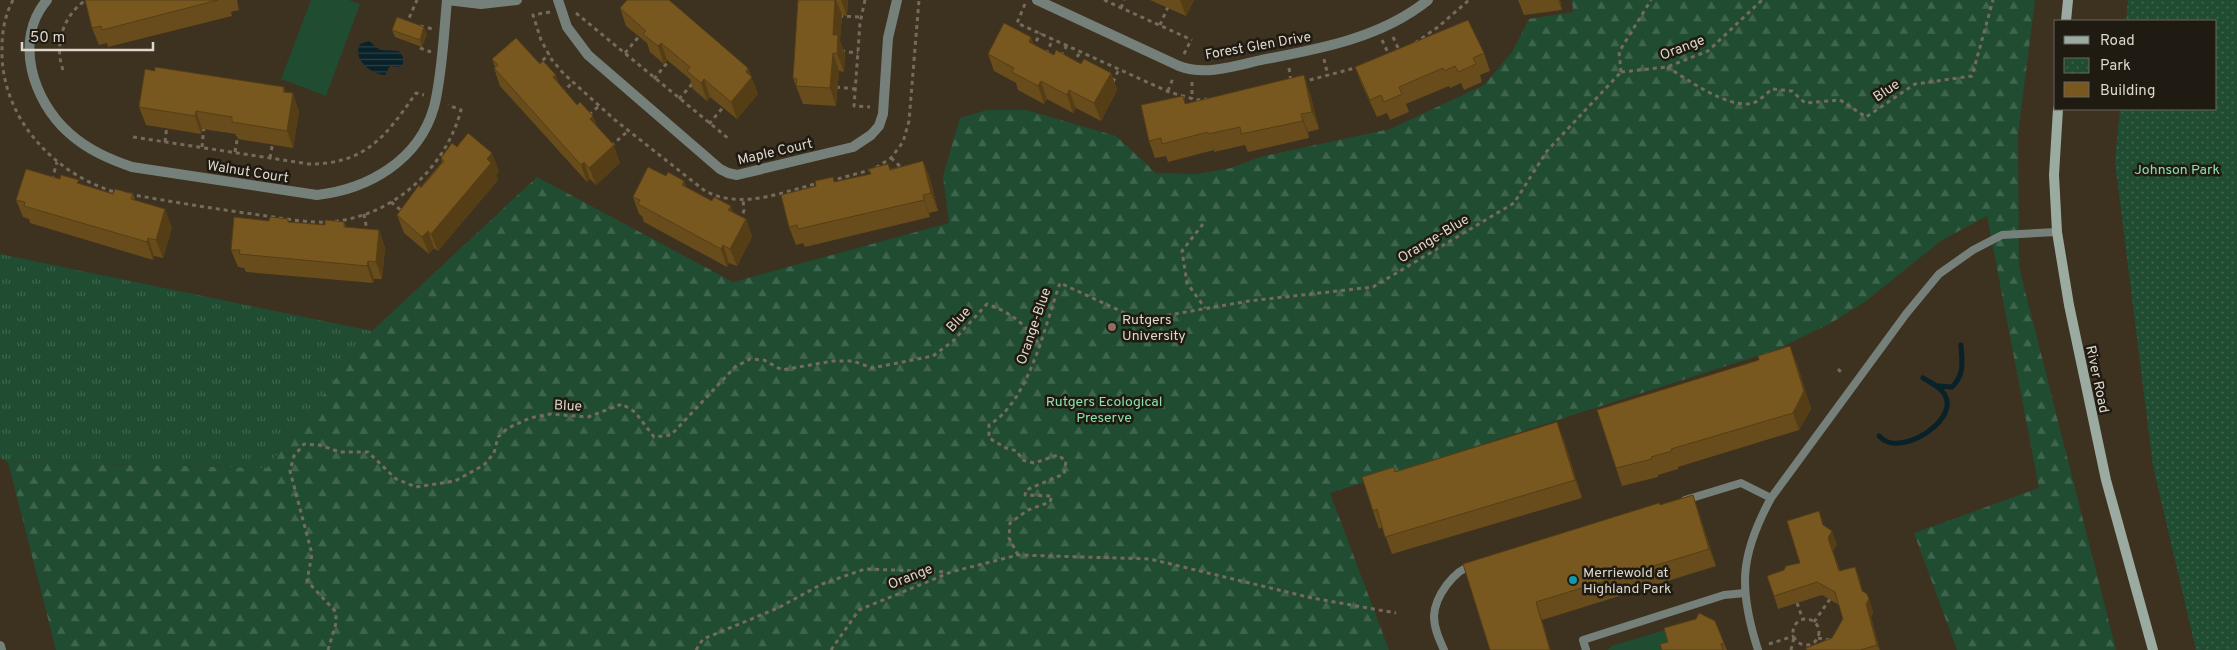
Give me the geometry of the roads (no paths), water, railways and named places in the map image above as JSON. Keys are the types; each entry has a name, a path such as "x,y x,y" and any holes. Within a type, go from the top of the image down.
{"street":[{"name":"Walnut Court","path":"47,0 34,22 29,41 30,61 44,100 54,118 86,147 106,158 132,167 317,196 340,193 382,174 402,160 418,143 429,123 435,100 447,0"},
{"path":"447,0 481,4 517,0"},
{"name":"Maple Court","path":"558,0 568,29 588,55 728,174 745,174 852,147 871,135 879,126 883,108 888,38 897,0"},
{"name":"Forest Glen Drive","path":"1037,0 1179,66 1202,70 1223,68 1342,43 1387,25 1428,0"},
{"path":"2066,20 2068,0"},
{"name":"River Road","path":"2058,110 2054,175 2057,232 2081,366 2106,480 2153,650"},
{"path":"0,646 1,650"}],"lane":[{"path":"1758,650 1751,629 1744,593 1744,574 1756,526 1771,498 1906,314 1939,274 1973,250 2002,235 2057,232"},
{"path":"1675,503 1741,483 1771,498"},
{"path":"1444,650 1436,630 1434,614 1440,596 1452,579 1468,566 1477,563"},
{"path":"1586,650 1583,640 1724,595 1744,593"}],"water":[{"path":"369,41 380,50 399,51 403,57 403,64 399,67 390,66 385,75 369,69 361,60 358,50 360,44"}],"waterway":[{"path":"1938,386 1952,387 1959,377 1962,368 1961,345"},
{"path":"1879,436 1888,442 1908,441 1930,430 1945,414 1947,404 1945,395 1938,387 1923,378"}],"place":[{"name":"Rutgers University","path":"1112,327"},
{"name":"Merriewold at Highland Park","path":"1573,580"}],"park label":[{"name":"Johnson Park","path":"2177,169"},
{"name":"Rutgers Ecological Preserve","path":"1104,410"}]}
